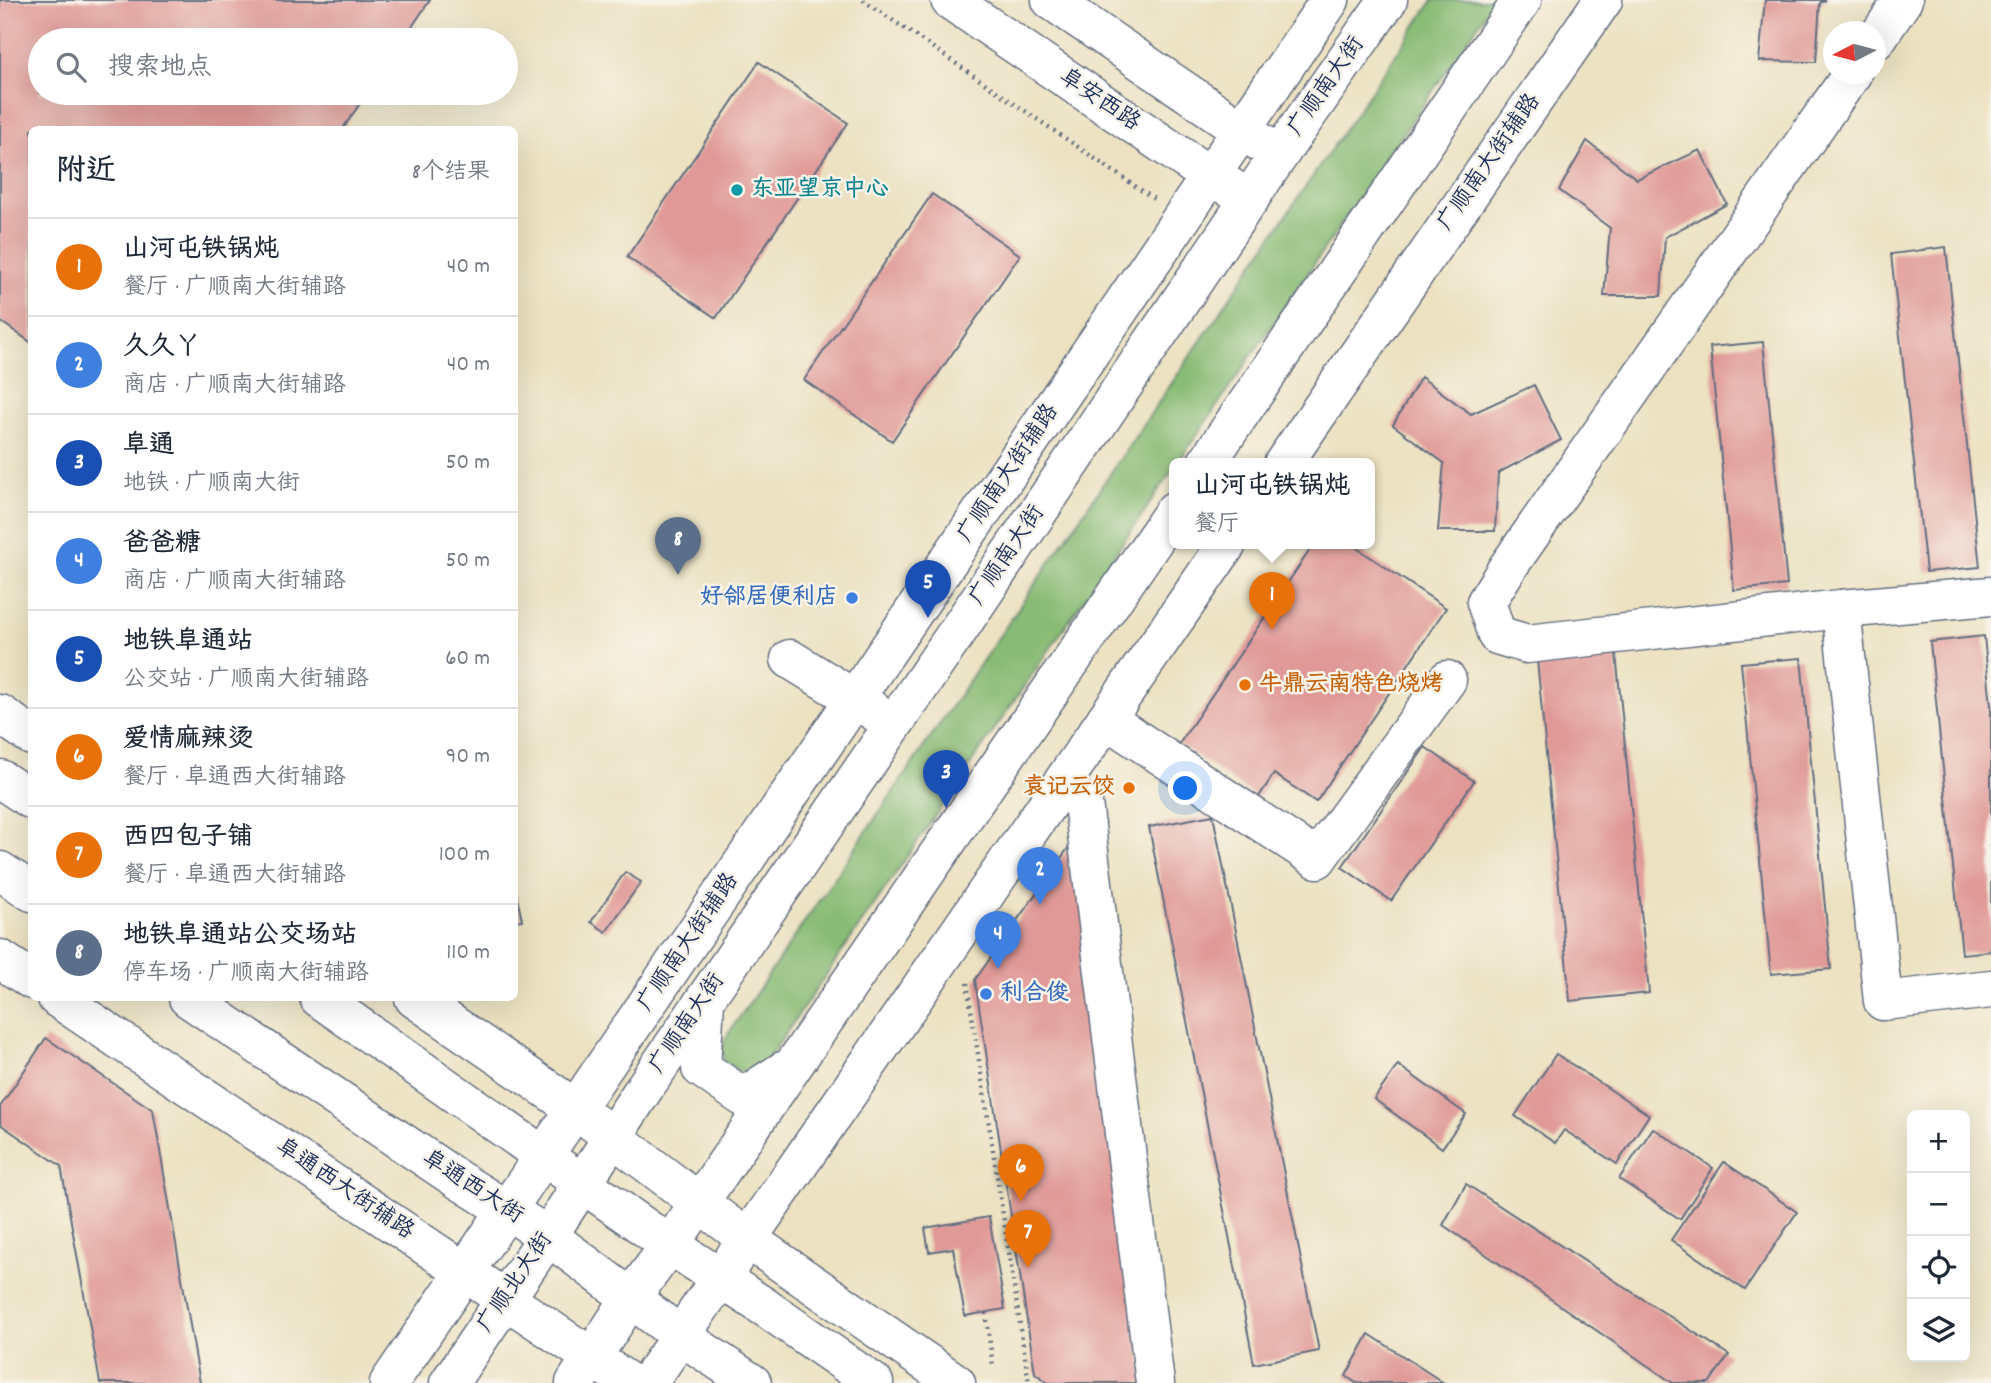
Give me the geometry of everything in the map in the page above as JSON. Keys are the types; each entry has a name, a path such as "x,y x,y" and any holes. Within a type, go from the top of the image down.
{"street":[{"name":"阜安西路","path":"950,0 1250,199"},
{"path":"1051,0 1279,155"},
{"name":"广顺南大街辅路","path":"389,1383 1330,0"},
{"name":"广顺南大街","path":"583,1183 1279,155 1388,0"},
{"path":"1210,458 1522,0"},
{"name":"广顺南大街辅路","path":"1287,458 1603,0"},
{"path":"1886,24 1903,0"},
{"path":"1845,84 1507,567 1486,602 1497,635 1527,644 1841,609 1991,596"},
{"path":"584,1370 630,1299 670,1245 1169,518"},
{"path":"648,1383 1224,549"},
{"path":"1841,609 1883,1001 1991,989"},
{"path":"790,659 894,724"},
{"path":"1107,719 1317,859 1447,680"},
{"path":"0,714 28,733"},
{"path":"0,779 28,797"},
{"path":"1059,787 1083,803 1154,1383"},
{"path":"0,871 28,889"},
{"path":"0,959 28,977"},
{"name":"阜通西大街辅路","path":"61,1001 506,1299 584,1370 630,1383"},
{"name":"阜通西大街","path":"192,1001 457,1179 548,1236 681,1336 752,1383"},
{"path":"323,1001 670,1245 874,1383"},
{"path":"418,1001 576,1109 747,1239 956,1383"},
{"path":"705,1001 701,1068 743,1097 795,1063"},
{"name":"广顺北大街","path":"449,1383 583,1183"}],"path":[{"path":"863,0 1183,218"},
{"path":"965,974 1029,1383"},
{"path":"986,1313 993,1367"}],"green space":[{"path":"1433,0 1495,0 1181,458 1169,458 1169,475 762,1068 744,1074 724,1062 722,1043"}],"building":[{"path":"0,0 430,0 411,28 28,28 28,105 359,105 345,126 28,126 28,340 0,321"},
{"path":"1765,0 1826,0 1820,3 1816,62 1759,61"},
{"name":"东亚望京中心","path":"759,62 848,123 716,318 627,257"},
{"path":"1587,141 1637,179 1700,150 1727,204 1665,237 1661,296 1604,296 1610,228 1559,190"},
{"path":"932,194 1020,255 892,441 804,380"},
{"path":"1946,247 1980,567 1926,572 1891,254"},
{"path":"1763,342 1787,585 1734,590 1710,347"},
{"path":"1421,377 1471,414 1534,385 1561,440 1498,473 1495,531 1438,531 1444,463 1393,425"},
{"path":"1311,549 1358,549 1446,608 1316,802 1274,774 1258,798 1179,744"},
{"path":"1984,636 1991,706 1991,951 1962,954 1930,642"},
{"path":"1616,653 1649,993 1570,1001 1537,660"},
{"path":"1801,658 1831,969 1771,974 1741,663"},
{"path":"1425,747 1474,781 1391,901 1342,867"},
{"path":"1213,815 1319,1351 1254,1364 1149,827"},
{"path":"1076,837 1145,1383 1048,1383 1035,1373 975,980"},
{"path":"625,872 641,882 606,932 591,922"},
{"path":"518,902 522,920 518,920"},
{"path":"46,1038 153,1110 200,1383 100,1383 61,1166 0,1124 0,1107"},
{"path":"1556,1054 1649,1115 1617,1164 1564,1130 1555,1143 1515,1116"},
{"path":"1398,1065 1466,1114 1442,1148 1374,1099"},
{"path":"1653,1128 1713,1168 1680,1219 1619,1179"},
{"path":"1724,1162 1797,1212 1745,1290 1671,1240"},
{"path":"1466,1184 1729,1355 1709,1383 1673,1383 1443,1225"},
{"path":"989,1217 1005,1309 965,1316 953,1248 929,1252 925,1228"},
{"path":"1369,1334 1444,1383 1356,1383 1346,1376"}],"place":[{"name":"东亚望京中心","path":"737,190"},
{"name":"地铁阜通站公交场站","path":"678,575"},
{"name":"好邻居便利店","path":"852,598"},
{"name":"地铁阜通站","path":"928,618"},
{"name":"山河屯铁锅炖","path":"1272,630"},
{"name":"牛鼎云南特色烧烤","path":"1245,685"},
{"name":"袁记云饺","path":"1129,788"},
{"name":"阜通","path":"946,808"},
{"name":"久久丫","path":"1040,905"},
{"name":"爸爸糖","path":"998,969"},
{"name":"利合俊","path":"986,994"},
{"name":"爱情麻辣烫","path":"1021,1202"},
{"name":"西四包子铺","path":"1028,1268"}]}
